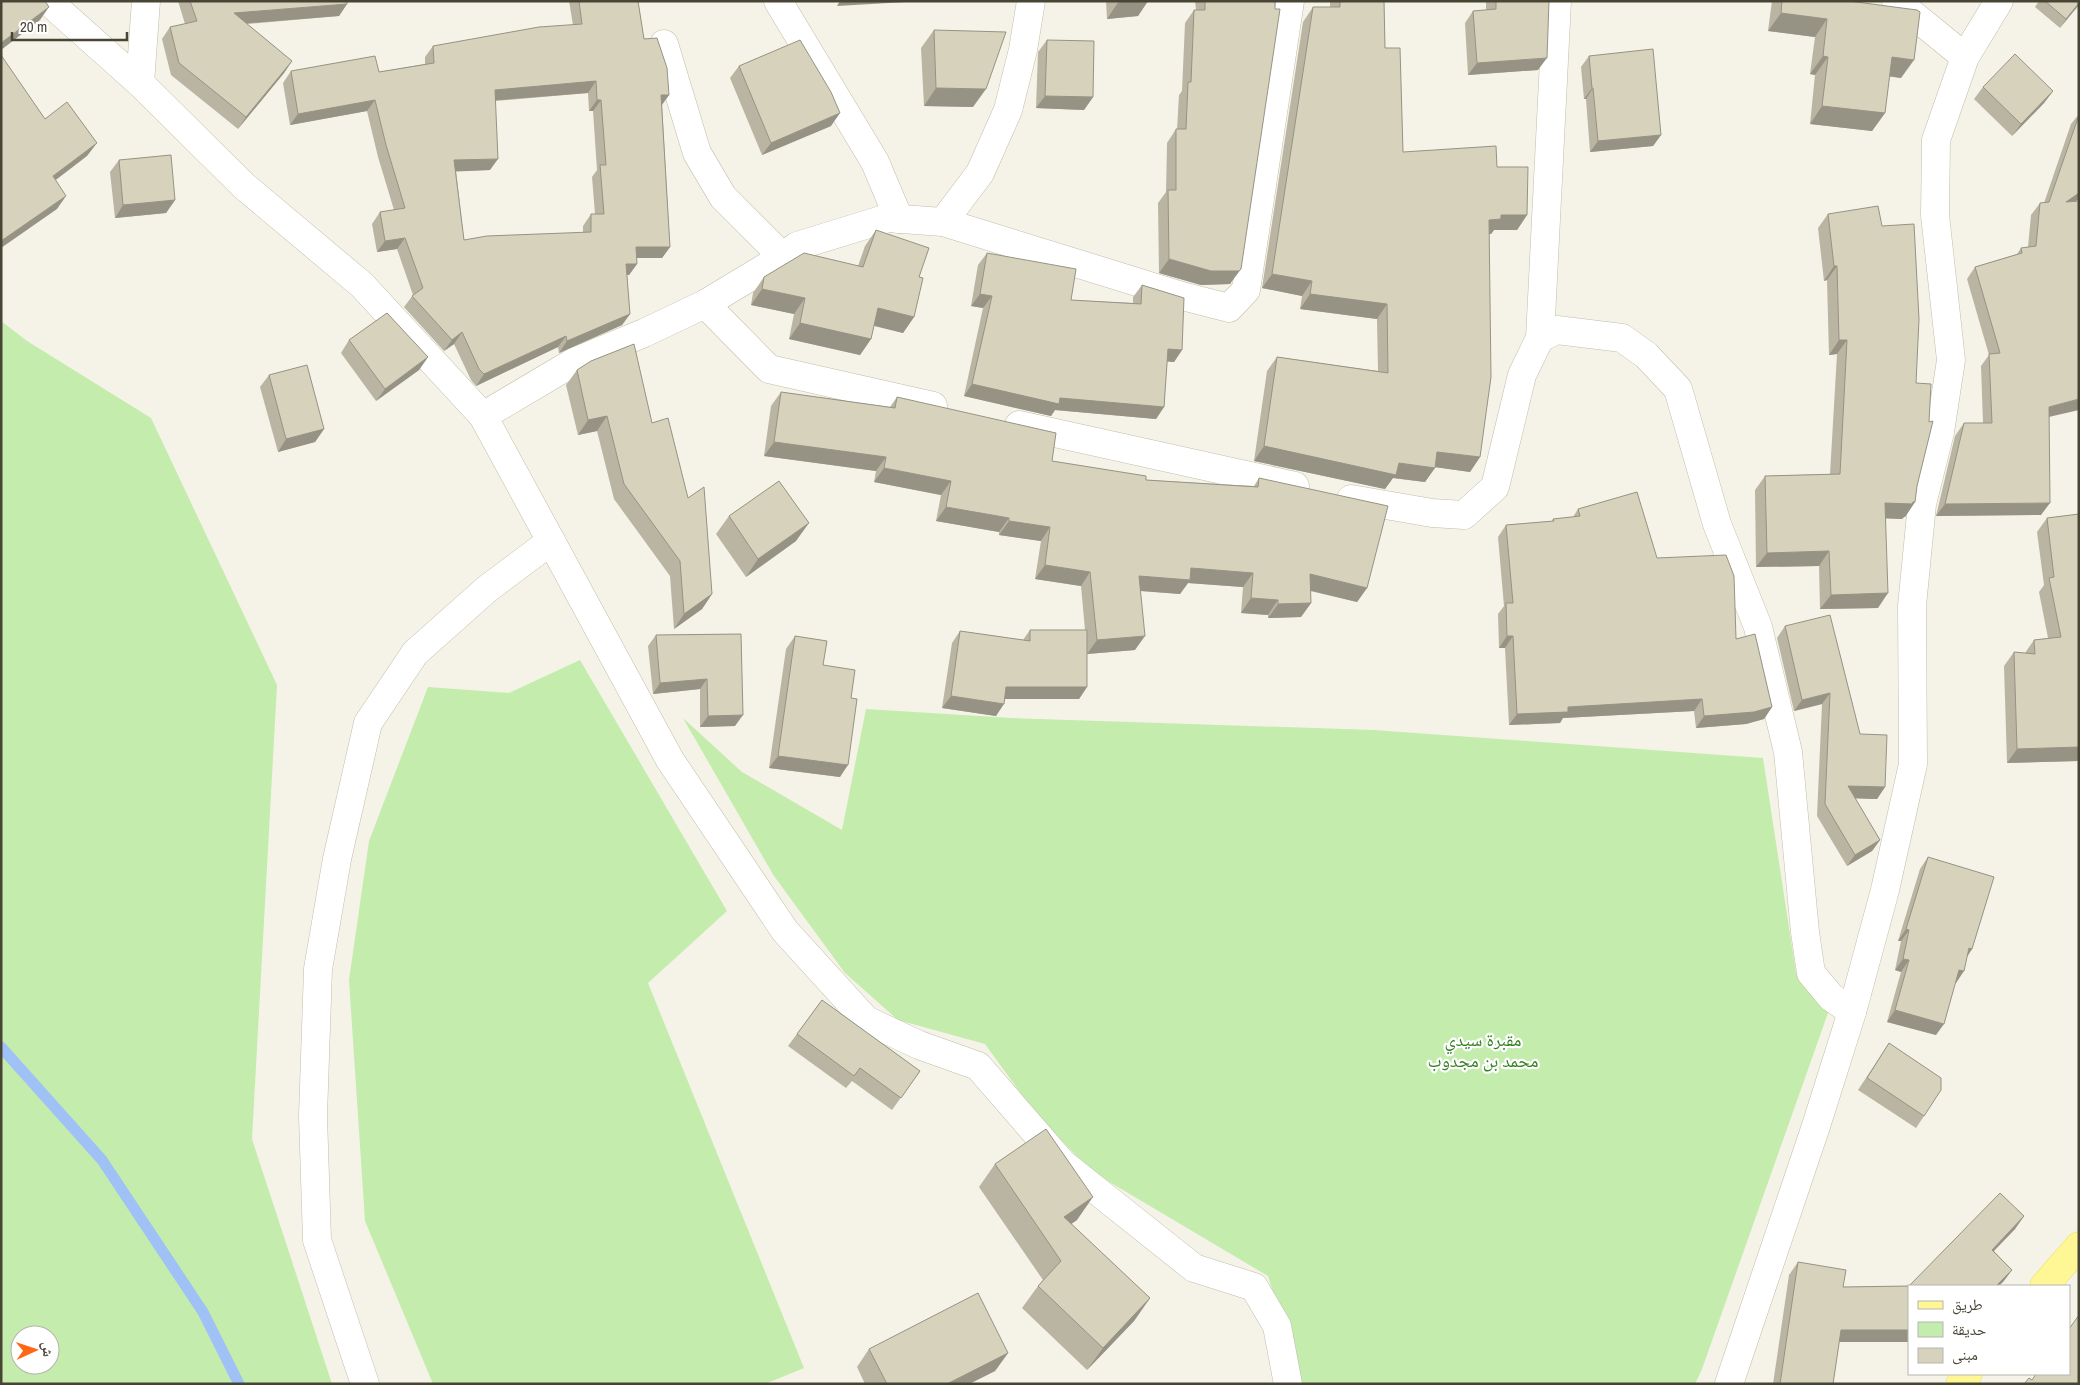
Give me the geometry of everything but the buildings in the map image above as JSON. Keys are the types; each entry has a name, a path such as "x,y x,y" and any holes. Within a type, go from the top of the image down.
{"main road":[{"path":"2045,1285 2079,1246"}],"street":[{"path":"48,1 140,83 244,186 362,285 484,416 670,760 785,931 866,1020 919,1045 978,1066 1062,1162 1194,1268 1254,1287 1277,1326 1288,1384"},
{"path":"140,83 146,1"},
{"path":"778,1 875,162 900,219"},
{"path":"943,222 980,173 1008,110 1023,50 1031,1"},
{"path":"484,416 574,362 644,333 705,304 783,257 796,246 888,218 943,222 1182,296 1229,308 1246,290 1290,1"},
{"path":"1000,421 1322,493 1403,508 1464,515 1494,487 1522,375 1540,338 1557,1"},
{"path":"1896,1 1965,57"},
{"path":"1730,1384 1852,1012 1885,890 1913,764 1912,606 1922,504 1940,432 1951,360 1935,215 1936,140 1965,57 1999,1"},
{"path":"664,44 698,153 723,197 783,257"},
{"path":"705,304 769,369 961,412"},
{"path":"1540,338 1557,330 1622,338 1646,355 1678,389 1717,524 1758,627 1788,752 1805,932 1811,973 1831,997 1852,1012"},
{"path":"365,1384 317,1240 313,1116 318,969 337,859 368,723 415,653 487,589 551,541"}],"green space":[{"path":"1,321 27,341 151,418 277,685 252,1139 332,1384 1,1384"},
{"path":"580,660 727,911 648,983 804,1368 765,1384 433,1384 365,1221 349,980 369,841 428,687 509,693"},
{"name":"مقبرة سيدي محمد بن مجدوب","path":"866,709 1011,718 1374,730 1763,758 1796,973 1829,1010 1702,1369 1695,1384 1296,1384 1288,1341 1268,1276 1091,1171 1035,1113 985,1044 898,1020 845,973 774,876 683,718 742,772 842,830"}],"waterway":[{"path":"1,1047 102,1160 203,1312 239,1384"}]}
